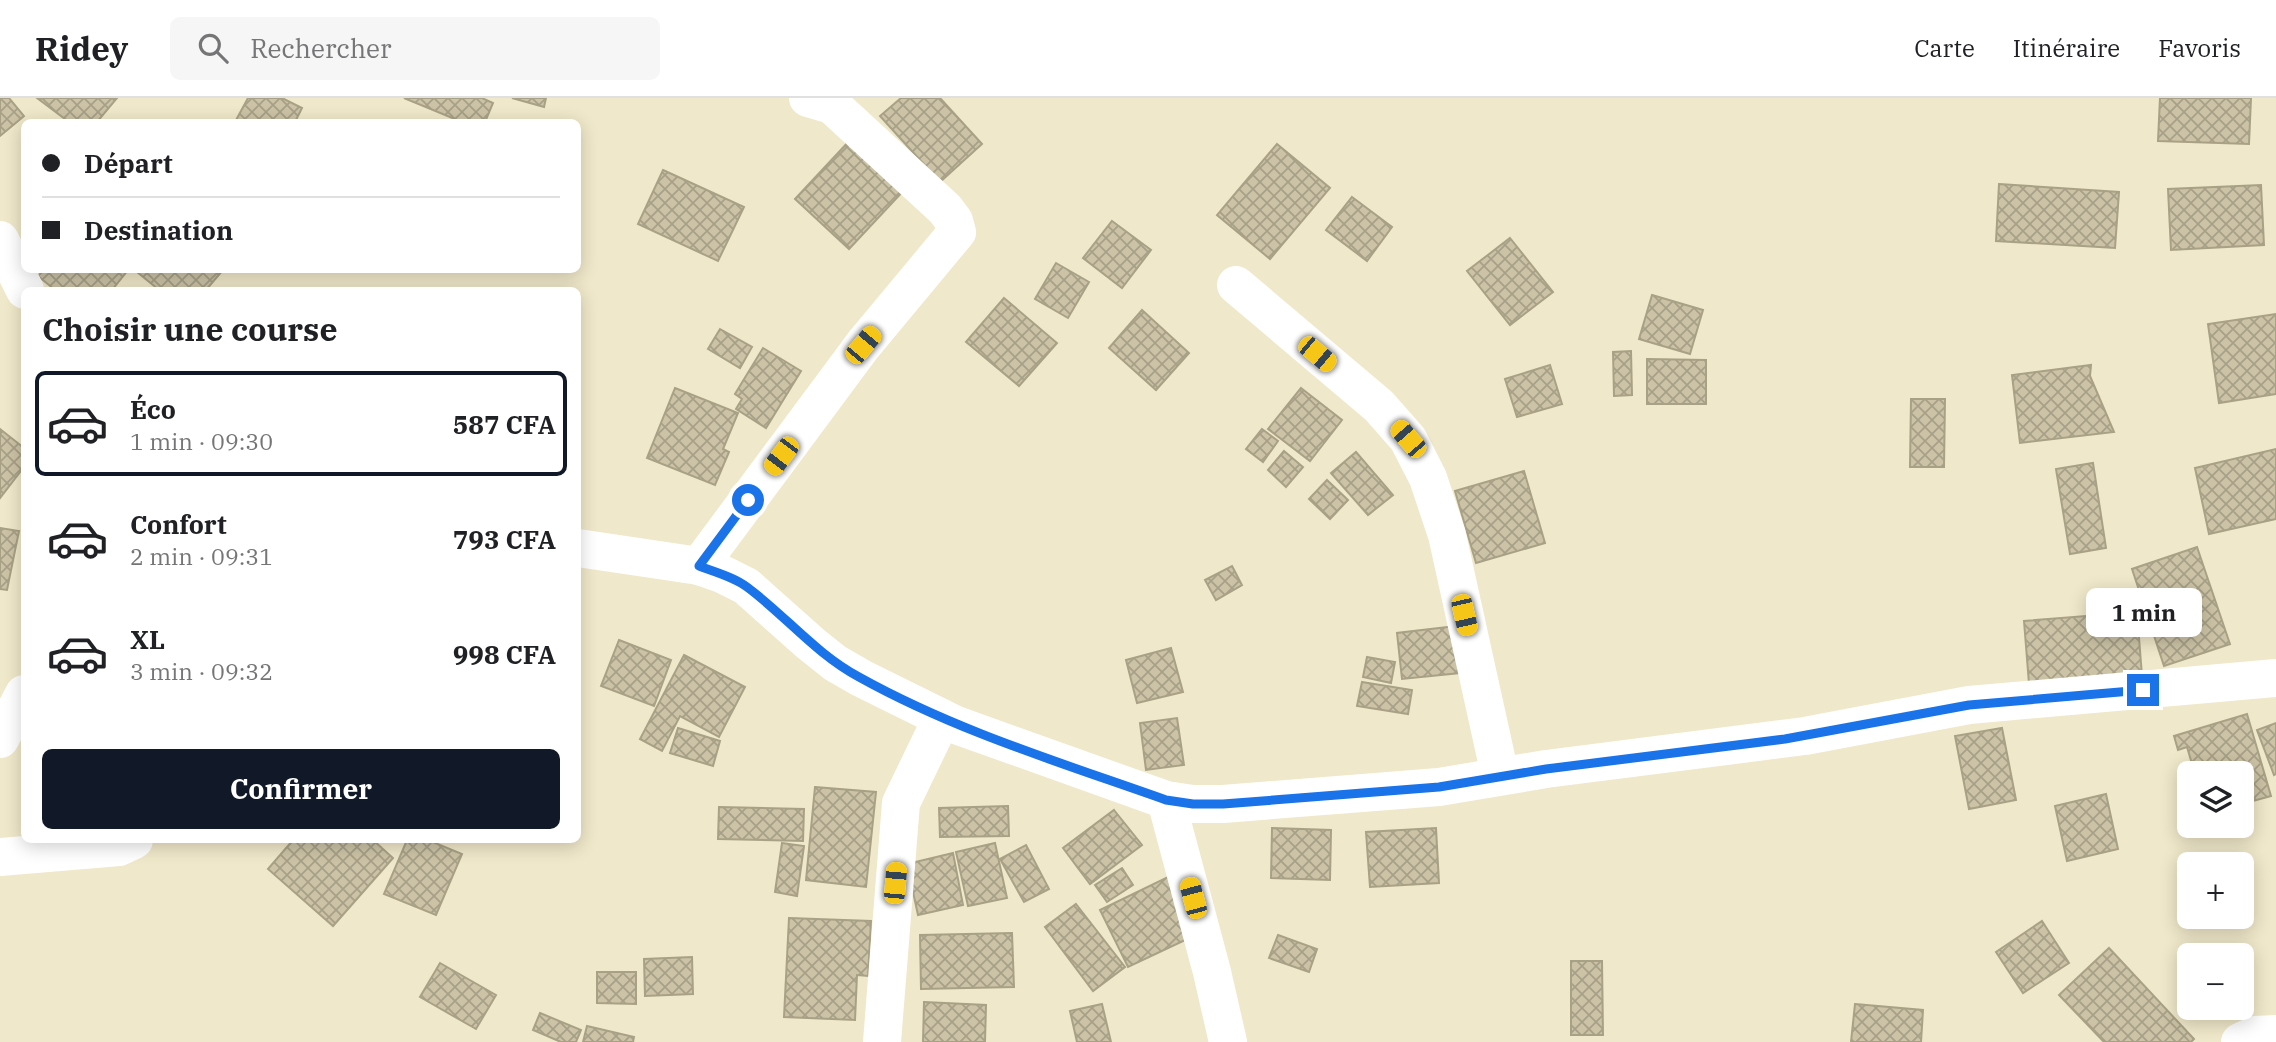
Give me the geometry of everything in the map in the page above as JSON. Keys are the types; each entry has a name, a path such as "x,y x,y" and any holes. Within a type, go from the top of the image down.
{"street":[{"path":"699,566 863,345 957,232 954,221 945,209 832,105 808,98"},
{"path":"0,240 23,287"},
{"path":"1236,285 1379,406 1408,439 1428,478 1447,535 1500,775"},
{"path":"581,548 699,566 746,586 835,663 956,725 1166,800 1193,804 1374,794 1439,787 1500,775 1778,740 1969,705 2276,678"},
{"path":"0,739 21,700"},
{"path":"882,1042 901,803 942,718"},
{"path":"1166,800 1228,1042"},
{"path":"0,857 119,846 126,843"},
{"path":"2240,1042 2255,1035 2276,1034"}],"building":[{"path":"0,98 9,98 24,116 0,136"},
{"path":"37,98 117,98 100,119 65,119"},
{"path":"248,98 282,98 302,108 296,119 237,119"},
{"path":"404,98 482,98 493,103 486,119 455,119"},
{"path":"512,98 546,98 544,107"},
{"path":"901,98 940,98 982,144 940,182 880,116"},
{"path":"2160,98 2251,98 2249,144 2158,141"},
{"path":"852,138 906,188 849,249 795,199"},
{"path":"1277,144 1330,188 1270,259 1217,215"},
{"path":"663,170 744,207 718,261 638,224"},
{"path":"1999,184 2119,192 2115,248 1996,241"},
{"path":"2261,185 2264,245 2171,250 2168,189"},
{"path":"1352,197 1392,227 1367,261 1326,230"},
{"path":"1112,221 1151,250 1122,288 1083,258"},
{"path":"1510,238 1553,292 1510,325 1467,271"},
{"path":"1056,263 1089,282 1068,318 1035,299"},
{"path":"41,273 126,273 114,287 51,287 38,276"},
{"path":"138,273 220,273 209,287 155,287"},
{"path":"1652,295 1703,310 1690,354 1639,339"},
{"path":"1004,298 1057,343 1019,386 966,342"},
{"path":"1142,310 1189,353 1156,390 1109,348"},
{"path":"2276,314 2276,394 2219,403 2208,324"},
{"path":"720,329 752,347 740,368 708,349"},
{"path":"763,348 801,371 766,428 736,409 742,399 735,394"},
{"path":"1631,351 1632,395 1614,396 1613,352"},
{"path":"1647,359 1706,360 1706,404 1647,404"},
{"path":"1550,365 1562,404 1517,417 1505,379"},
{"path":"2091,365 2090,376 2114,432 2020,443 2012,375"},
{"path":"675,388 738,413 723,449 729,452 715,485 647,458"},
{"path":"1301,388 1342,420 1310,461 1268,429"},
{"path":"1911,399 1945,399 1944,467 1910,467"},
{"path":"0,429 21,446 21,471 0,498"},
{"path":"1262,429 1278,441 1263,462 1246,449"},
{"path":"2276,449 2276,519 2209,534 2195,468"},
{"path":"1284,451 1303,467 1286,487 1268,470"},
{"path":"1356,452 1393,495 1368,515 1331,473"},
{"path":"2093,463 2106,548 2070,554 2056,469"},
{"path":"1524,471 1545,543 1476,563 1455,491"},
{"path":"1327,480 1348,500 1330,519 1309,499"},
{"path":"0,528 19,531 7,590 0,589"},
{"path":"2197,547 2230,644 2164,666 2132,569"},
{"path":"1232,566 1242,585 1216,600 1205,580"},
{"path":"2137,612 2142,676 2029,684 2024,621"},
{"path":"1464,625 1470,672 1402,679 1397,633"},
{"path":"619,640 671,660 654,706 601,686"},
{"path":"1171,648 1183,692 1137,703 1126,660"},
{"path":"684,655 745,687 719,737 680,716 662,751 640,739"},
{"path":"1367,657 1395,662 1391,683 1363,677"},
{"path":"1362,682 1412,690 1408,714 1357,706"},
{"path":"2247,714 2271,796 2254,801 2254,761 2191,761 2187,747 2178,750 2174,736"},
{"path":"1177,718 1184,765 1146,770 1140,723"},
{"path":"2276,723 2276,774 2274,775 2257,730"},
{"path":"678,728 720,741 713,766 670,753"},
{"path":"2002,728 2016,800 1969,809 1955,736"},
{"path":"815,787 876,792 866,887 806,880"},
{"path":"2106,794 2118,849 2067,861 2055,806"},
{"path":"1008,806 1009,836 940,837 939,808"},
{"path":"719,807 804,809 803,841 718,839"},
{"path":"1114,810 1142,845 1090,884 1063,848"},
{"path":"1272,828 1331,830 1330,880 1271,878"},
{"path":"1436,828 1439,883 1370,887 1366,832"},
{"path":"290,843 376,843 393,858 333,926 268,869"},
{"path":"406,843 435,843 462,854 436,915 384,894"},
{"path":"782,843 804,846 797,896 775,892"},
{"path":"995,843 1007,898 968,906 956,852"},
{"path":"1026,845 1049,889 1024,902 1000,859"},
{"path":"953,853 963,905 918,915 907,864"},
{"path":"1122,868 1133,885 1107,902 1095,885"},
{"path":"1170,876 1198,934 1128,967 1100,910"},
{"path":"1076,904 1125,967 1093,991 1045,927"},
{"path":"789,918 871,921 868,976 857,975 855,1020 784,1017"},
{"path":"2042,921 2069,963 2023,993 1996,952"},
{"path":"1012,933 1014,987 921,989 920,935"},
{"path":"1278,935 1317,949 1309,972 1269,958"},
{"path":"2109,948 2194,1039 2191,1042 2104,1042 2059,995"},
{"path":"692,957 693,994 645,996 644,959"},
{"path":"1571,961 1602,961 1603,1035 1571,1035"},
{"path":"440,963 496,995 476,1029 420,997"},
{"path":"597,972 636,972 636,1004 597,1003"},
{"path":"924,1002 986,1005 985,1042 923,1042"},
{"path":"1102,1004 1111,1042 1077,1042 1070,1011"},
{"path":"1855,1004 1923,1010 1921,1042 1851,1042"},
{"path":"540,1013 581,1030 576,1042 561,1042 533,1030"},
{"path":"587,1026 634,1037 633,1042 583,1042"}],"route":[{"path":"748,500 699,566 746,586 835,663 956,725 1166,800 1193,804 1374,794 1439,787 1500,775 1805,736 1969,705 2143,690"}]}
